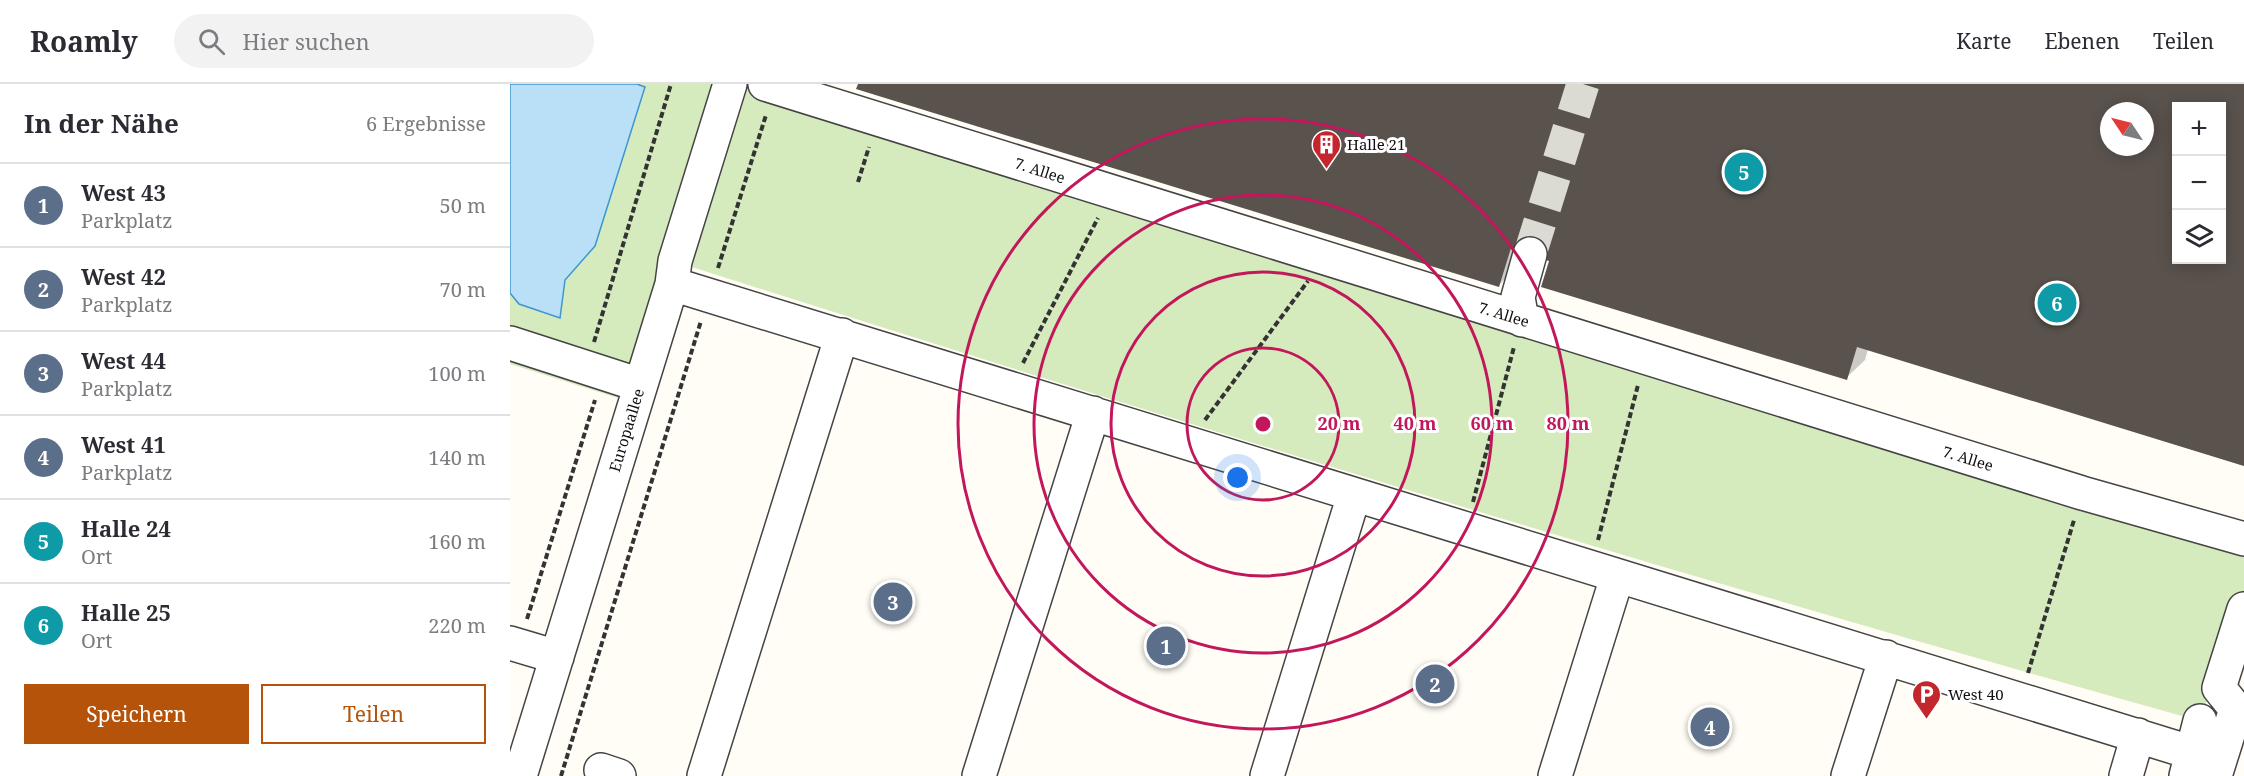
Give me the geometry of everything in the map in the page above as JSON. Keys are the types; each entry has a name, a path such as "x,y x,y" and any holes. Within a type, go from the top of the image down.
{"street":[{"name":"Europaallee","path":"520,776 672,284 675,261 730,84"},
{"name":"7. Allee","path":"770,85 878,117 1111,193 2082,493 2244,539"},
{"path":"1521,320 1518,297 1530,254"},
{"path":"672,284 1604,573 2138,735 2198,768"},
{"path":"704,776 842,335"},
{"path":"510,343 640,386"},
{"path":"979,776 1093,413"},
{"path":"1267,776 1354,495"},
{"path":"1555,776 1604,573"},
{"path":"2198,768 2236,709 2219,688 2244,609"},
{"path":"510,643 557,657"},
{"path":"1848,776 1886,657"},
{"path":"2198,768 2200,721"},
{"path":"2126,776 2138,735"}],"path":[{"path":"561,776 709,296 770,85"},
{"path":"858,182 878,117"},
{"path":"1011,388 1111,193"},
{"path":"1188,443 1325,259"},
{"path":"1464,529 1521,320"},
{"path":"1604,573 1645,358"},
{"path":"2020,699 2082,493"}],"green space":[{"path":"510,84 765,84 2244,539 2244,592 2200,721 1817,612 1436,499 676,262 634,403 510,364"}],"water":[{"path":"510,84 637,84 645,87 595,246 565,280 560,318 519,304 510,293"}],"building":[{"path":"858,84 2244,84 2244,466 1857,347 1847,380 1541,287 1549,261 1511,248 1499,287 856,89"}],"tunnel":[{"path":"1530,254 1583,84"}],"place":[{"name":"Halle 21","path":"1326,170"},
{"name":"Halle 24","path":"1744,172"},
{"name":"Halle 25","path":"2057,303"},
{"name":"West 44","path":"893,602"},
{"name":"West 43","path":"1166,646"},
{"name":"West 42","path":"1435,684"},
{"name":"West 40","path":"1927,720"},
{"name":"West 41","path":"1710,727"}]}
